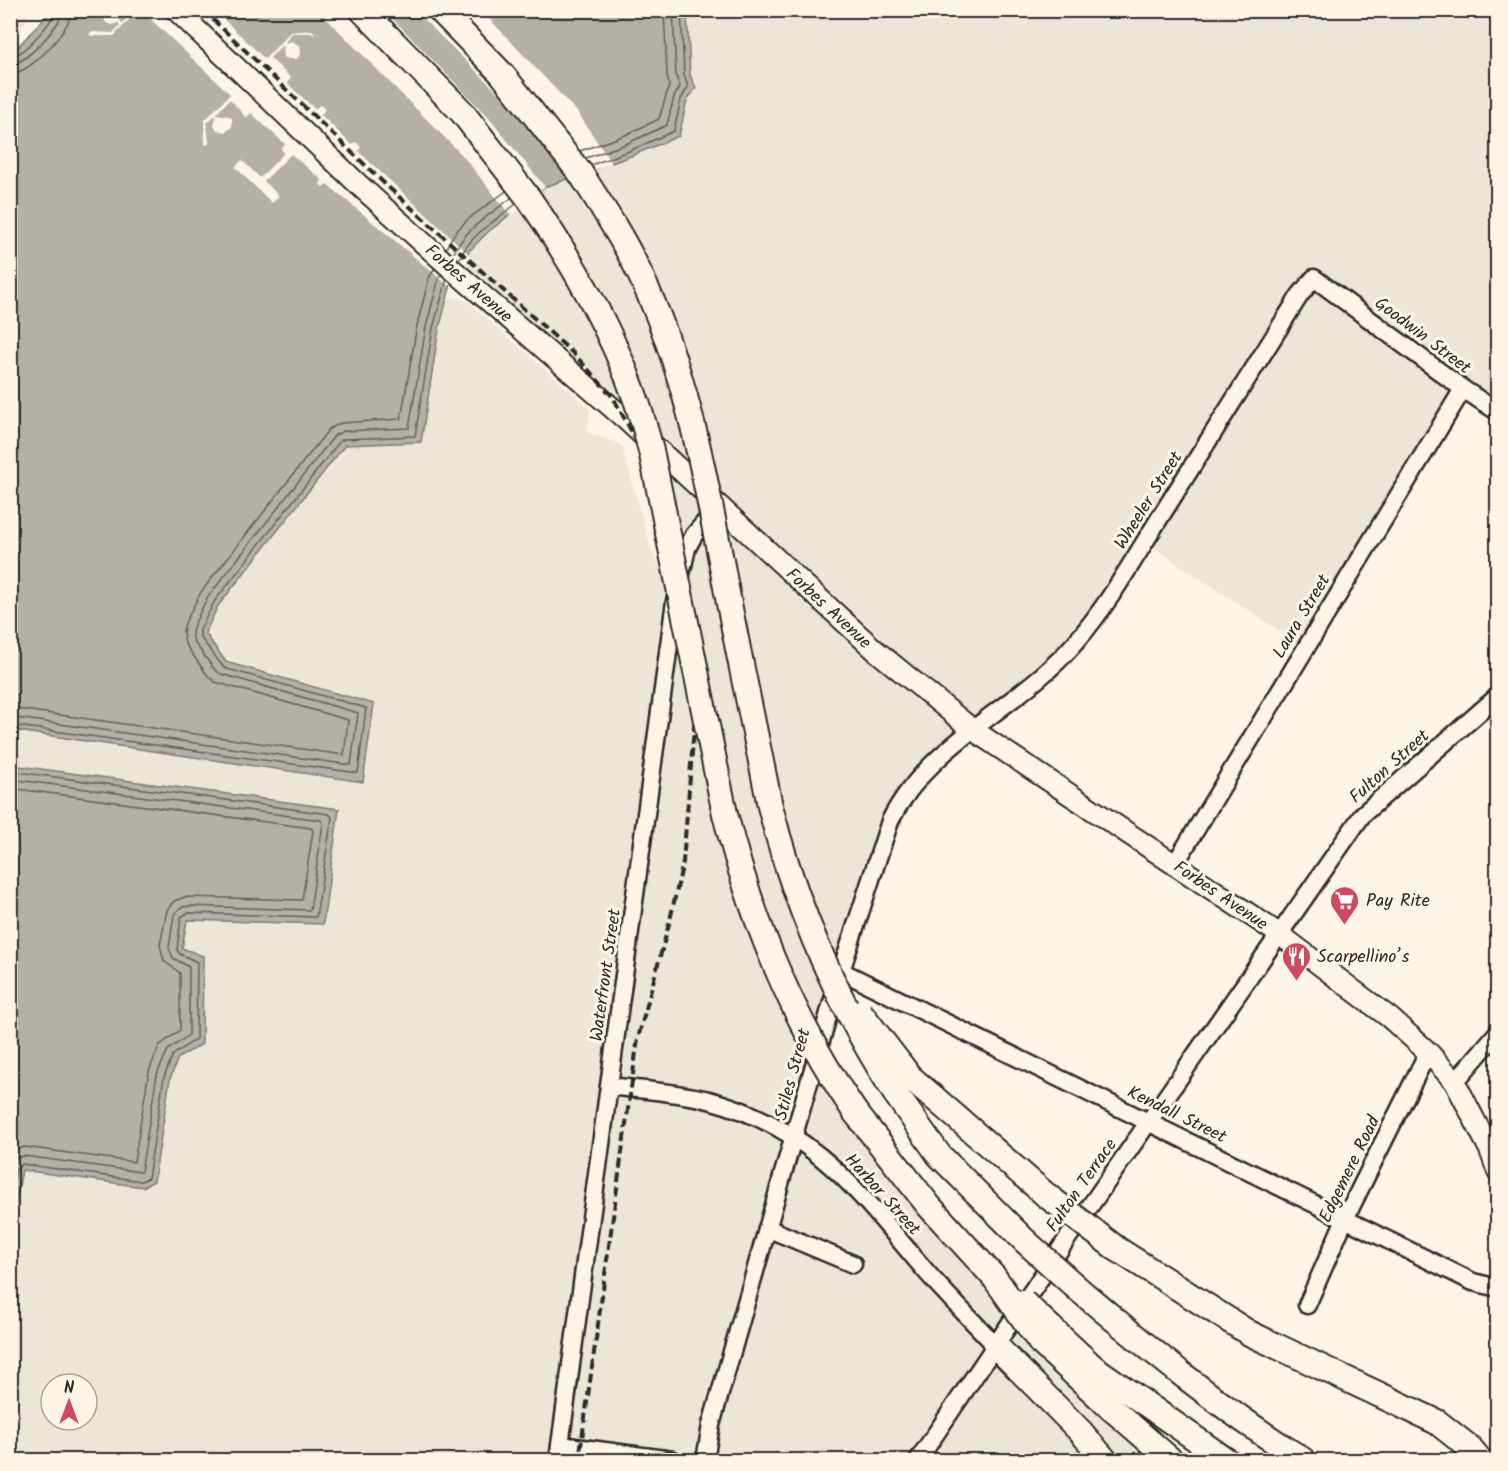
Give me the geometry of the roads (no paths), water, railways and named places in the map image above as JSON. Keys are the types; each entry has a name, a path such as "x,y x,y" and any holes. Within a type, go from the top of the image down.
{"highway":[{"path":"362,10 462,112 530,200 554,234 587,291 623,368 648,437 723,803 737,860 753,909 786,991 830,1074 855,1112 929,1206 1112,1410 1171,1461"},
{"path":"440,10 502,74 581,174 638,268 654,307 695,429 770,806 783,858 798,901 835,971 850,1019 902,1085 939,1155 1025,1241 1149,1350 1303,1461"},
{"path":"902,1085 1117,1249 1249,1333 1437,1422 1470,1448 1480,1461"},
{"path":"1046,1335 1226,1461"},
{"path":"996,1346 1081,1432 1105,1461"}],"main road":[{"name":"Forbes Avenue","path":"176,10 351,177 460,276 612,408 875,650 973,730 1279,934 1390,1018 1428,1052 1455,1082 1490,1150 1497,1172"}],"street":[{"name":"Wheeler Street","path":"973,730 1051,668 1097,616 1300,295 1314,278 1327,288"},
{"name":"Goodwin Street","path":"1327,288 1497,412"},
{"name":"Laura Street","path":"1175,864 1463,388"},
{"name":"Waterfront Street","path":"559,1453 675,601 687,548 694,535 719,506"},
{"name":"Fulton Street","path":"1279,934 1363,814 1496,702"},
{"name":"Stiles Street","path":"705,1461 711,1425 795,1137 835,971 899,802 911,785 931,765 973,730"},
{"name":"Fulton Terrace","path":"918,1461 1148,1122 1279,934"},
{"name":"Kendall Street","path":"835,971 1346,1218 1473,1282 1497,1288"},
{"path":"1455,1082 1497,1032"},
{"name":"Edgemere Road","path":"1306,1305 1428,1052"},
{"name":"Harbor Street","path":"609,1086 709,1100 742,1111 795,1137 832,1165 851,1184 943,1290 996,1346"},
{"path":"767,1228 853,1264"},
{"path":"559,1453 673,1461"}],"water":[{"path":"51,11 687,11 690,75 696,88 687,100 679,136 545,187 488,232 469,251 460,276 451,284 439,329 421,442 345,445 218,606 205,633 226,662 374,704 363,782 11,730 11,54"},
{"path":"11,765 339,809 323,924 187,920 182,948 203,956 202,1044 178,1058 170,1079 154,1181 143,1187 22,1170 11,1230"}],"railway":[{"path":"203,10 387,186 574,354 613,397 651,468 683,559 695,649 694,728 683,862 638,1038 579,1460"}],"place":[{"name":"Pay Rite","path":"1345,926"},
{"name":"Scarpellino’s","path":"1296,982"}]}
